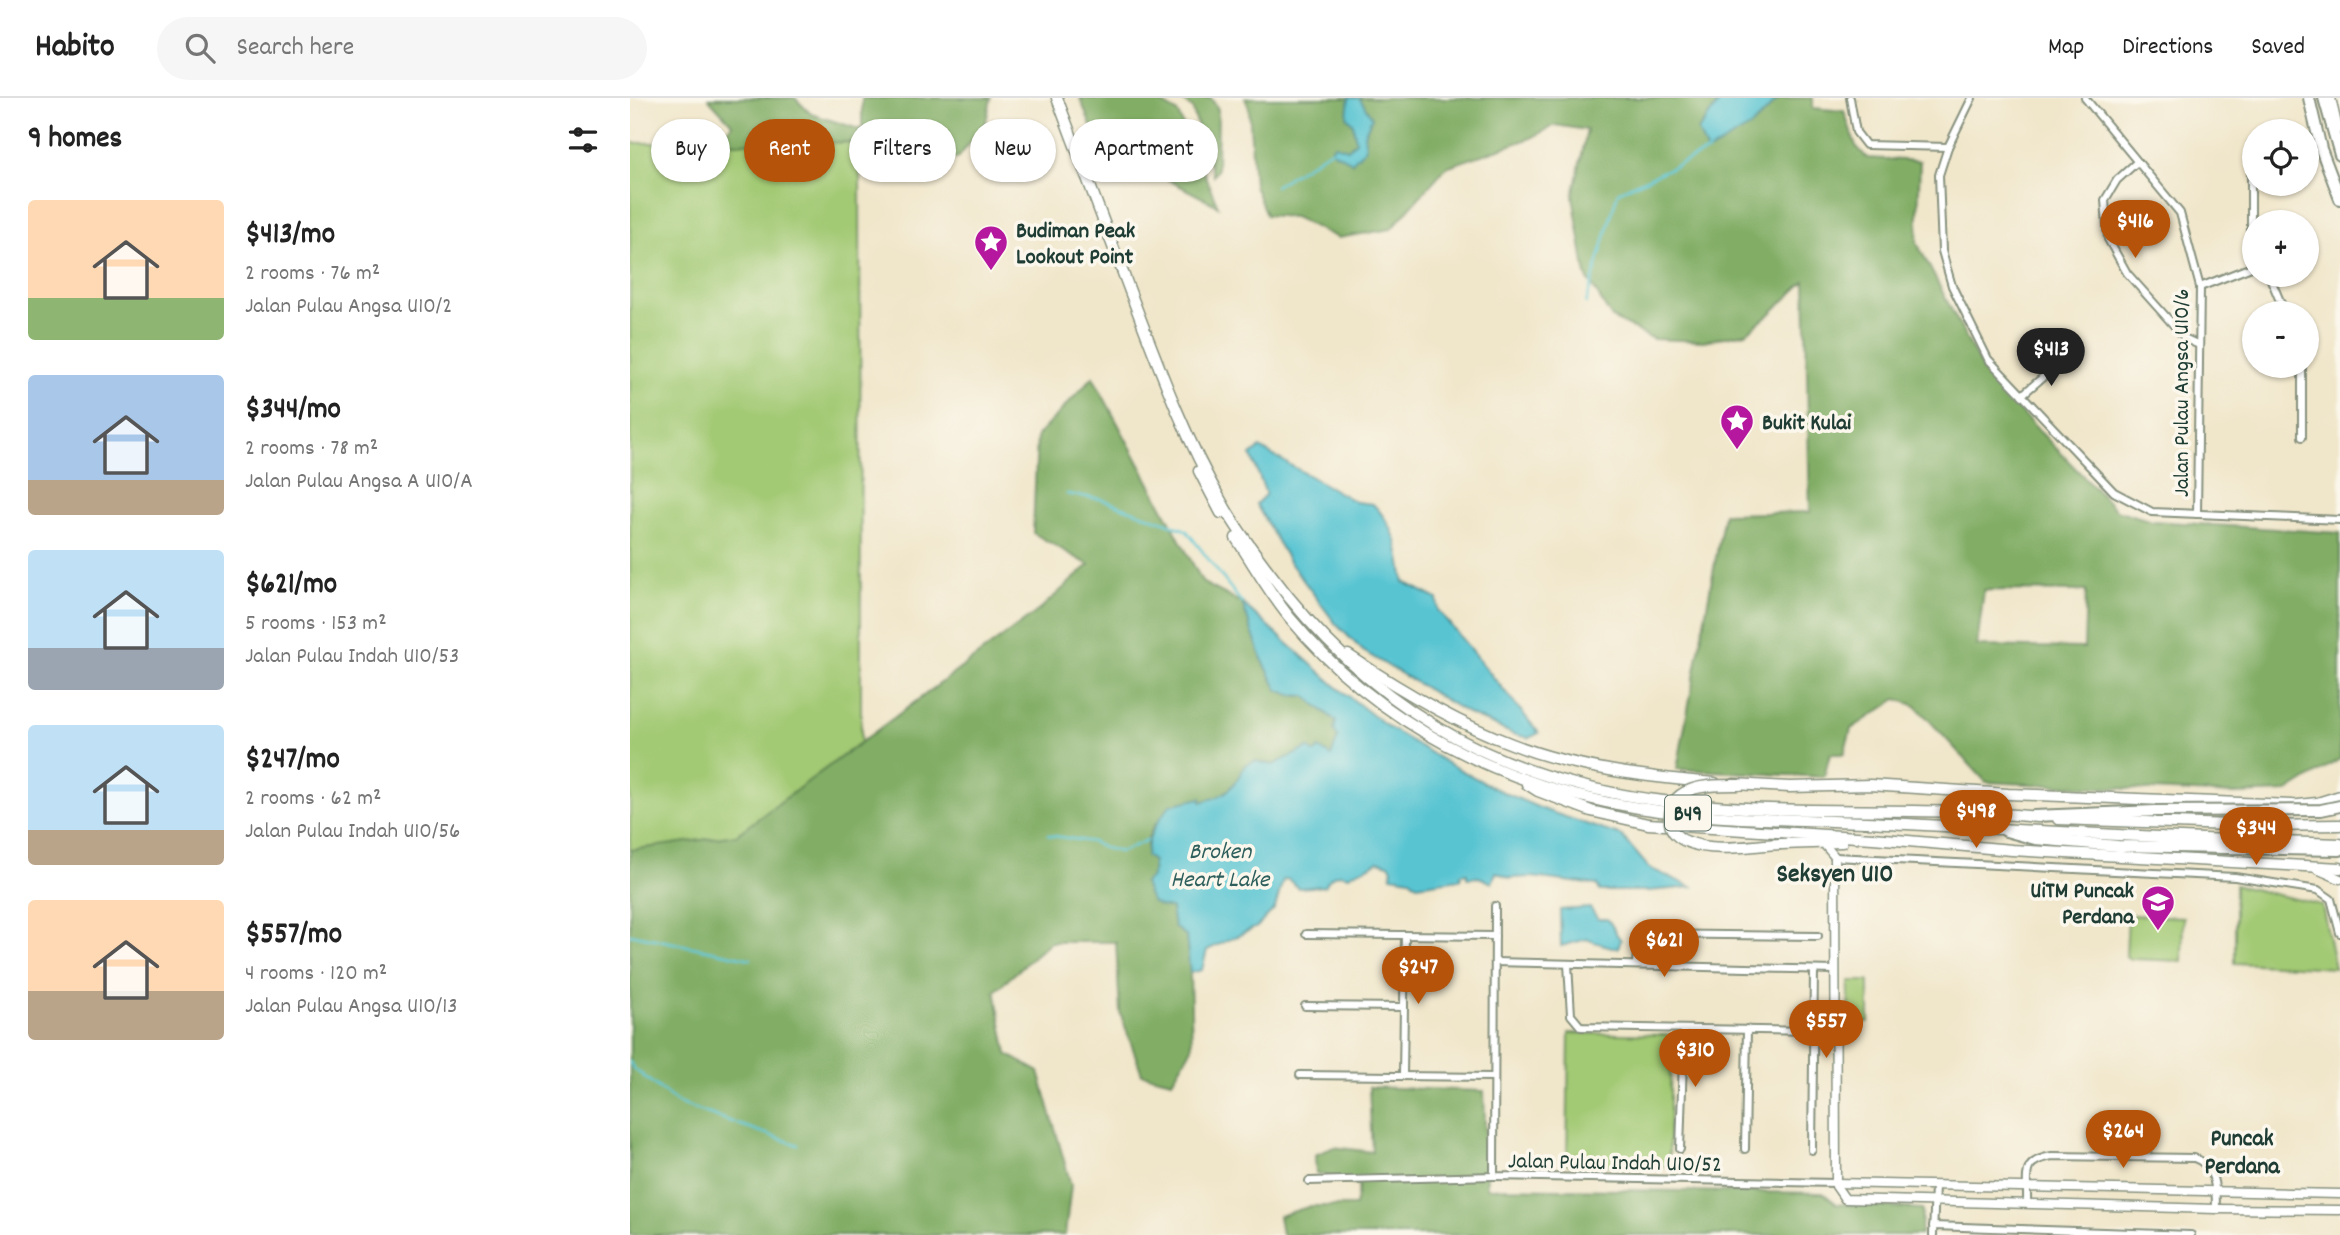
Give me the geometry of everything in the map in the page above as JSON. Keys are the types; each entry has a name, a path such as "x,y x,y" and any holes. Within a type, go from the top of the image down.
{"highway":[{"path":"2311,98 2321,149 2340,199"},
{"path":"2324,98 2340,155"},
{"path":"2034,816 2155,811 2321,810 2340,807"},
{"path":"2006,831 2035,839 2118,846 2340,850"}],"main road":[{"name":"B49","path":"1057,98 1173,406 1221,502 1247,542 1327,642 1387,695 1442,730 1500,759 1529,770 1598,790 1653,800 1745,807 1919,810 2062,820 2259,826 2340,825"},
{"name":"B49","path":"1192,447 1199,475 1212,499 1289,616 1317,648 1361,687 1420,729 1450,747 1564,802 1620,819 1648,824 2160,859 2340,868"},
{"path":"1327,642 1429,703 1482,732 1513,745 1566,760 1642,775 1740,785"},
{"name":"B49","path":"1518,778 1640,808 1792,821 2340,844"},
{"path":"1899,842 1705,846 1676,836 1671,829 1669,815 1680,794 1702,786 1740,785 1870,786 2340,807"}],"street":[{"path":"1850,98 1856,132 1866,145 1948,147"},
{"path":"1972,98 1948,147 1939,175 1942,251 1952,286 1988,359 2114,492 2152,512 2340,520"},
{"name":"Jalan Pulau Angsa U10/6","path":"2085,98 2180,213 2200,288 2197,514"},
{"path":"2311,98 2326,154 2340,190"},
{"path":"2330,98 2340,139"},
{"path":"2137,162 2117,180 2105,200 2108,239 2127,273 2186,339 2199,345"},
{"path":"2200,288 2242,271"},
{"path":"2022,395 2063,360"},
{"path":"2302,378 2302,436"},
{"path":"2289,805 2317,802 2340,795"},
{"path":"1823,843 1835,856 1836,1183 1840,1195 1845,1199 2340,1210"},
{"path":"1835,856 2235,877 2318,890 2332,899 2340,933"},
{"path":"2309,865 2340,879"},
{"name":"Jalan Pulau Indah U10/52","path":"1494,906 1494,1175 1836,1183"},
{"path":"1306,934 1494,936"},
{"path":"1636,965 1636,940 1637,936 1642,934 1818,936"},
{"path":"1403,1076 1405,935"},
{"path":"1494,962 1835,970"},
{"path":"1568,964 1571,1015 1581,1027 1813,1031"},
{"path":"1812,1150 1814,970"},
{"path":"1305,1006 1404,1007"},
{"path":"1680,1149 1684,1029"},
{"path":"1745,1149 1747,1030"},
{"path":"1300,1075 1494,1077"},
{"path":"2027,1203 2028,1168 2036,1159 2052,1156 2194,1157 2204,1161 2211,1171 2216,1192 2216,1209"},
{"path":"1309,1181 1494,1175"},
{"path":"1836,1183 2340,1194"},
{"path":"1933,1235 1935,1186"},
{"path":"1933,1226 2023,1232 2191,1235"},
{"path":"1953,1235 1954,1227"}],"green space":[{"path":"708,98 795,98 811,114 827,119 744,119 744,143 730,143 732,124"},
{"path":"862,98 991,98 987,119 970,119 970,143 958,158 956,119 862,119"},
{"path":"1080,98 1153,98 1178,113 1181,119 1088,119"},
{"path":"1179,98 1211,98 1218,109 1218,119 1195,119 1192,108"},
{"path":"1245,98 1349,98 1347,117 1353,124 1356,141 1348,149 1352,162 1372,117 1359,98 1722,98 1698,130 1753,125 1779,98 1813,98 1813,108 1844,111 1856,146 1867,158 1920,161 1917,243 1986,376 2116,510 2152,521 2340,533 2340,759 2287,792 2234,794 1986,782 1916,706 1897,699 1851,729 1844,754 1830,754 1824,777 1677,769 1724,514 1810,512 1805,281 1746,333 1703,341 1653,339 1612,318 1586,276 1573,196 1587,130 1555,125 1531,138 1446,167 1391,229 1338,238 1294,217 1266,215 1254,185 1249,108","holes":["1984,590 2086,591 2084,648 1977,646"]},
{"path":"835,122 849,126 849,142 835,142"},
{"path":"835,142 849,142 849,182 860,182 862,1235 630,1235 630,143 651,143 651,182 730,182 730,143 744,143 744,182 835,182"},
{"path":"1172,182 1208,182 1218,206"},
{"path":"1093,377 1203,583 1242,603 1262,659 1278,690 1305,696 1336,721 1338,738 1331,756 1319,749 1315,753 1273,765 1255,761 1246,765 1235,784 1220,797 1201,802 1155,824 1147,840 1147,856 1153,861 1152,877 1144,883 1171,908 1174,926 1186,936 1192,1048 1172,1081 1142,1074 1120,1012 1116,942 1050,942 995,991 1007,1054 1039,1072 1071,1185 1065,1235 630,1235 630,850 736,835 1039,610 1089,565 1033,533 1037,436"},
{"path":"2235,885 2322,905 2335,968 2235,963"},
{"path":"2128,915 2183,917 2182,961 2129,959 2126,956"},
{"path":"1849,981 1869,981 1869,1022 1848,1022"},
{"path":"1569,1033 1671,1035 1669,1166 1567,1164"},
{"path":"1369,1087 1484,1091 1487,1188 1823,1193 1837,1204 1922,1209 1921,1235 1282,1235 1279,1216 1311,1206 1355,1206 1359,1185 1316,1173 1315,1155 1334,1147 1372,1152"}],"water":[{"path":"1349,98 1359,98 1372,117 1364,135 1366,148 1352,162 1330,150 1335,145 1348,149 1356,141 1353,124 1347,117"},
{"path":"1722,98 1779,98 1753,125 1707,152 1698,131"},
{"path":"1260,448 1356,502 1373,504 1392,531 1404,582 1437,599 1438,610 1539,733 1529,738 1513,734 1469,714 1363,651 1336,624 1288,560 1256,504 1266,494 1251,455"},
{"name":"Broken Heart Lake","path":"1242,603 1338,688 1388,727 1496,789 1542,809 1622,836 1649,868 1692,887 1600,891 1597,885 1532,877 1510,878 1496,872 1492,883 1479,877 1467,878 1467,873 1461,874 1461,879 1417,885 1410,879 1391,876 1392,869 1389,864 1378,861 1349,876 1334,875 1325,886 1298,888 1288,879 1283,880 1275,908 1257,927 1207,950 1202,970 1190,973 1186,936 1174,926 1171,908 1152,902 1144,883 1152,877 1153,861 1146,856 1157,823 1170,805 1201,798 1201,802 1223,794 1237,780 1245,765 1255,761 1273,765 1308,748 1315,753 1319,748 1331,756 1338,738 1334,730 1336,721 1305,696 1278,690 1262,659"},
{"path":"1590,908 1598,919 1607,919 1611,924 1621,940 1618,948 1587,939 1561,946 1560,910"}],"waterway":[{"path":"1275,186 1331,150"},
{"path":"1586,303 1618,192 1708,151"},
{"path":"1067,494 1101,499 1186,530 1242,603"},
{"path":"1048,835 1092,842 1121,852 1147,840"},
{"path":"630,934 751,959"},
{"path":"630,1062 633,1068 678,1103 798,1145"}],"place":[{"name":"Budiman Peak Lookout Point","path":"991,272"},
{"name":"Bukit Kulai","path":"1737,451"},
{"name":"UiTM Puncak Perdana","path":"2158,932"}],"district":[{"name":"Seksyen U10","path":"1835,872"},
{"name":"Puncak Perdana","path":"2242,1151"}]}
